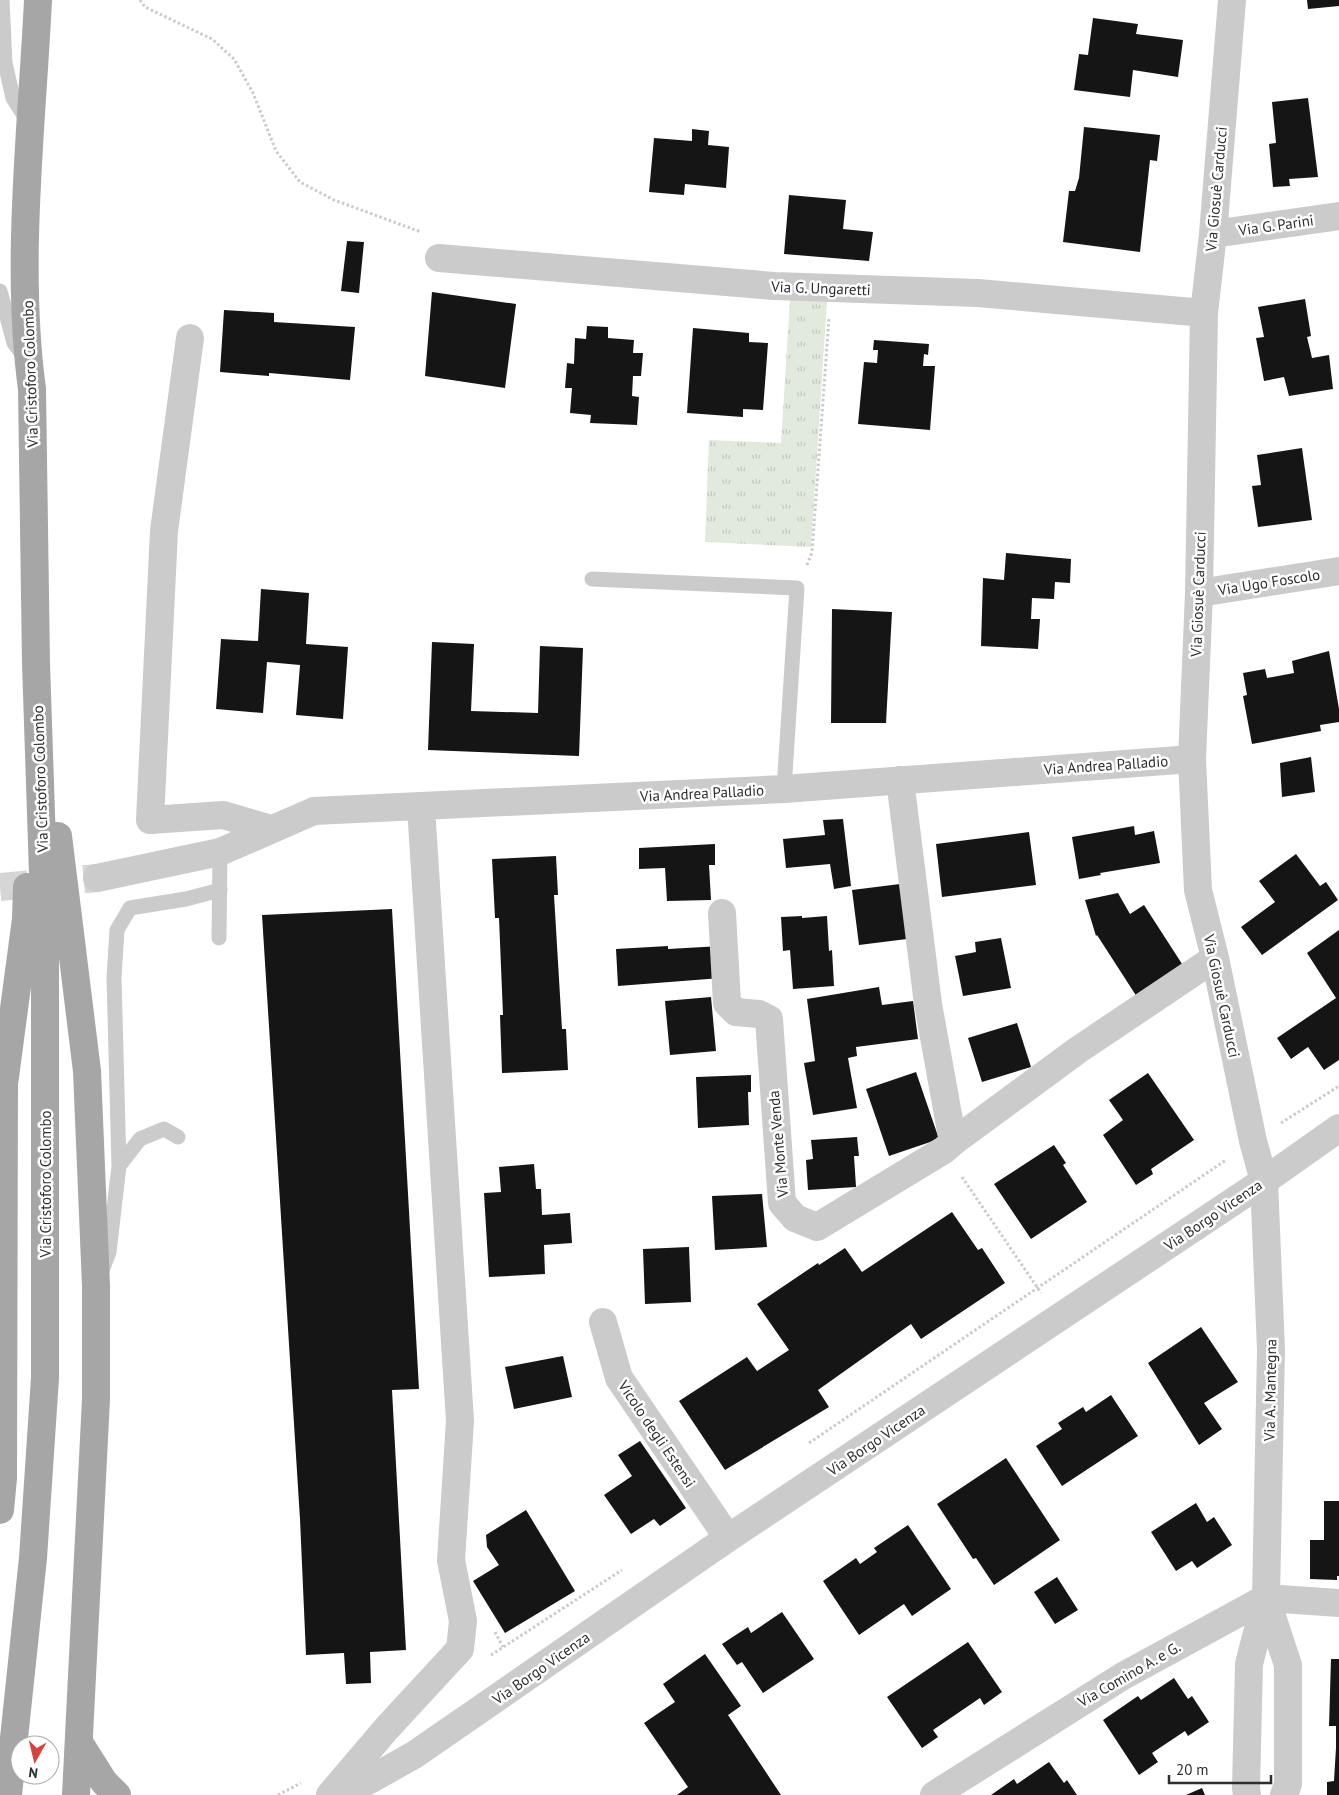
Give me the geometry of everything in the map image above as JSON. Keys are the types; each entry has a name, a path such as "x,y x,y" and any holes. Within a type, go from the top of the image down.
{"main road":[{"name":"Via Cristoforo Colombo","path":"8,1795 33,1558 45,1378 45,934 36,663 32,389 28,364 26,236 38,0"},
{"path":"36,663 87,1071 96,1286 96,1399 76,1795"},
{"path":"0,1510 3,1468 4,1084 26,919 36,663"},
{"path":"80,1744 104,1782 117,1795"}],"street":[{"name":"Via Giosuè Carducci","path":"1232,0 1213,234 1204,313 1199,593 1192,759 1198,890 1215,958 1252,1141 1264,1181"},
{"name":"Via G. Parini","path":"1213,234 1339,216"},
{"name":"Via G. Ungaretti","path":"439,258 764,285 978,294 1204,313"},
{"path":"190,338 164,532 150,820 223,814 271,829"},
{"name":"Via Ugo Foscolo","path":"1199,593 1339,571"},
{"name":"Via Andrea Palladio","path":"97,878 220,852 314,811 784,788 1192,759"},
{"path":"900,780 948,1146"},
{"path":"319,1787 387,1728 460,1649 463,1621 451,1560 460,1421 421,807"},
{"name":"Via Monte Venda","path":"722,913 727,1003 736,1012 759,1014 768,1019 782,1202 795,1218 817,1227 948,1146 1078,1050 1215,958"},
{"name":"Via Borgo Vicenza","path":"343,1795 414,1755 728,1538 1264,1181 1339,1128"},
{"name":"Via A. Mantegna","path":"1247,1795 1249,1664 1266,1598 1271,1350 1264,1181"},
{"name":"Vicolo degli Estensi","path":"603,1322 619,1378 728,1538"},
{"path":"1266,1598 1339,1604"},
{"name":"Via A. Mantegna","path":"1266,1598 1288,1665 1288,1784 1284,1795"},
{"name":"Via Comino A. e G.","path":"934,1795 1123,1676 1266,1598"},
{"name":"Via Borgo Vicenza","path":"372,1795 414,1755"}],"lane":[{"path":"2,0 5,64 13,98 32,127"},
{"path":"0,291 14,343 28,364"},
{"path":"592,579 797,588 784,788"},
{"path":"219,938 220,852"},
{"path":"96,1286 109,1252 118,1166 114,977 117,930 130,908 220,890"},
{"path":"118,1166 140,1139 164,1129 178,1137"}],"path":[{"path":"140,0 146,6 212,39 234,59 253,93 276,151 300,182 334,200 428,234 439,258"},
{"path":"797,588 812,552 831,288"},
{"path":"805,1446 1036,1287 1189,1186 1252,1141 1339,1086"},
{"path":"948,1146 1036,1287 1060,1317"},
{"path":"488,1658 627,1566"},
{"path":"278,1795 319,1787"}],"green space":[{"path":"790,300 827,301 811,547 705,542 709,440 781,443"}],"building":[{"path":"1307,0 1339,0 1339,6 1308,9"},
{"path":"1093,18 1138,24 1136,34 1183,40 1178,77 1133,70 1130,97 1074,90 1079,54 1088,55"},
{"path":"1308,98 1318,177 1289,179 1290,186 1273,187 1269,144 1276,143 1272,102"},
{"path":"1084,127 1160,135 1157,161 1150,160 1140,252 1063,242 1069,191 1075,191 1079,178"},
{"path":"692,129 709,131 708,145 729,147 726,188 685,184 684,195 649,192 654,138 692,141"},
{"path":"789,195 846,200 843,229 873,232 869,261 784,254"},
{"path":"347,241 364,242 359,293 341,291"},
{"path":"432,292 516,304 505,388 425,376"},
{"path":"1305,299 1311,336 1307,337 1312,358 1329,355 1333,389 1289,396 1284,377 1264,381 1256,338 1264,337 1258,307"},
{"path":"224,310 274,313 274,322 355,327 350,380 269,373 269,376 220,372"},
{"path":"587,326 608,327 608,338 634,340 633,353 643,353 641,376 633,376 632,396 639,397 637,425 590,423 591,415 570,413 572,388 565,388 567,363 574,364 575,338 586,339"},
{"path":"693,328 749,333 749,342 768,343 763,410 743,409 743,417 687,413"},
{"path":"874,340 929,344 928,355 924,354 923,366 935,366 930,430 858,424 864,362 877,363 878,350 873,350"},
{"path":"1302,448 1312,520 1258,527 1252,486 1261,485 1257,455"},
{"path":"1006,553 1071,559 1070,583 1055,582 1054,599 1032,598 1031,619 1040,619 1038,649 981,646 983,578 1004,580"},
{"path":"261,589 309,593 306,644 348,647 343,719 296,715 300,665 267,662 263,713 216,709 221,639 258,641"},
{"path":"832,609 892,612 886,723 831,723"},
{"path":"432,642 474,644 471,711 538,713 540,646 583,648 579,756 428,750"},
{"path":"1329,651 1339,709 1339,722 1320,725 1321,731 1252,744 1243,696 1247,695 1243,673 1265,669 1267,678 1294,673 1292,661"},
{"path":"1311,757 1315,792 1282,797 1280,763"},
{"path":"843,819 851,886 834,889 830,864 786,868 783,839 825,835 823,820"},
{"path":"1134,826 1135,835 1154,831 1160,863 1100,873 1101,875 1079,879 1072,837"},
{"path":"1029,832 1036,885 942,897 936,844"},
{"path":"715,844 715,865 709,865 711,900 667,901 665,868 639,869 639,848"},
{"path":"1296,854 1320,886 1326,882 1338,900 1262,955 1241,927 1275,902 1259,881"},
{"path":"556,856 558,895 554,895 562,1029 566,1029 568,1070 502,1073 500,1015 503,1015 499,918 495,918 492,859"},
{"path":"900,884 907,939 859,945 852,890"},
{"path":"1118,893 1130,914 1144,905 1184,967 1137,997 1096,936 1085,900"},
{"path":"392,909 419,1389 392,1390 406,1650 370,1652 371,1683 346,1684 344,1653 306,1655 300,1519 262,915"},
{"path":"802,916 802,918 827,916 829,951 832,950 834,986 793,989 790,950 783,951 781,917"},
{"path":"1339,930 1339,1060 1324,1070 1308,1047 1291,1059 1277,1038 1336,998 1307,953"},
{"path":"1001,938 1011,988 963,996 955,956 976,952 975,942"},
{"path":"668,946 668,949 721,946 721,978 618,986 616,949"},
{"path":"879,987 882,1005 913,1001 918,1039 856,1047 857,1056 848,1058 857,1108 813,1115 804,1063 815,1061 807,999"},
{"path":"711,997 716,1051 670,1055 665,1001"},
{"path":"1017,1023 1031,1067 982,1082 968,1038"},
{"path":"916,1072 939,1139 889,1156 866,1089"},
{"path":"1148,1073 1194,1140 1151,1169 1153,1174 1136,1185 1103,1135 1123,1120 1109,1100"},
{"path":"751,1075 751,1092 748,1092 749,1125 698,1128 696,1077"},
{"path":"857,1137 859,1156 854,1156 856,1187 808,1190 806,1160 813,1159 811,1140"},
{"path":"1054,1145 1066,1163 1063,1165 1087,1202 1031,1239 994,1184"},
{"path":"534,1164 536,1189 541,1189 542,1215 570,1213 572,1243 544,1245 545,1274 489,1277 484,1193 501,1192 499,1167"},
{"path":"762,1194 767,1247 715,1250 712,1196"},
{"path":"952,1212 978,1250 982,1248 1005,1283 921,1339 911,1324 818,1390 829,1407 725,1470 679,1401 747,1357 757,1371 789,1350 757,1304 818,1263 819,1265 845,1248 862,1272"},
{"path":"689,1247 691,1302 645,1304 643,1249"},
{"path":"1201,1327 1238,1382 1204,1403 1222,1429 1199,1445 1148,1363"},
{"path":"563,1356 572,1397 514,1409 505,1367"},
{"path":"1111,1395 1138,1436 1062,1486 1036,1446 1062,1429 1058,1423 1083,1407 1086,1412"},
{"path":"640,1441 686,1508 660,1526 654,1519 631,1534 604,1495 632,1476 618,1455"},
{"path":"1006,1458 1060,1540 994,1585 976,1558 973,1559 937,1504"},
{"path":"1324,1501 1339,1501 1339,1576 1337,1576 1337,1580 1310,1579 1310,1540 1324,1540"},
{"path":"1196,1503 1207,1522 1214,1517 1232,1545 1197,1568 1192,1561 1176,1571 1151,1532"},
{"path":"526,1510 575,1591 505,1633 473,1581 499,1565 487,1547 486,1535"},
{"path":"908,1525 951,1589 912,1616 904,1604 859,1635 823,1581 856,1558 860,1564 877,1552 874,1548"},
{"path":"1057,1577 1078,1610 1055,1624 1034,1592"},
{"path":"782,1612 814,1659 763,1693 742,1662 737,1665 722,1644 748,1627 751,1633"},
{"path":"968,1642 1002,1692 984,1705 980,1698 933,1730 938,1737 922,1748 887,1697"},
{"path":"705,1654 741,1706 728,1715 781,1795 677,1795 688,1787 644,1723 675,1702 663,1684"},
{"path":"1331,1659 1339,1659 1339,1795 1327,1795 1327,1782 1334,1781 1336,1748 1336,1726 1329,1726"},
{"path":"1174,1678 1188,1699 1192,1696 1209,1722 1188,1736 1185,1731 1152,1753 1158,1762 1139,1775 1103,1720 1138,1696 1141,1700"},
{"path":"1049,1762 1064,1783 1067,1780 1077,1795 991,1795 1014,1779 1017,1784"},
{"path":"1202,1788 1205,1795 1186,1795"}],"tunnel":[{"path":"0,887 97,878"}]}
